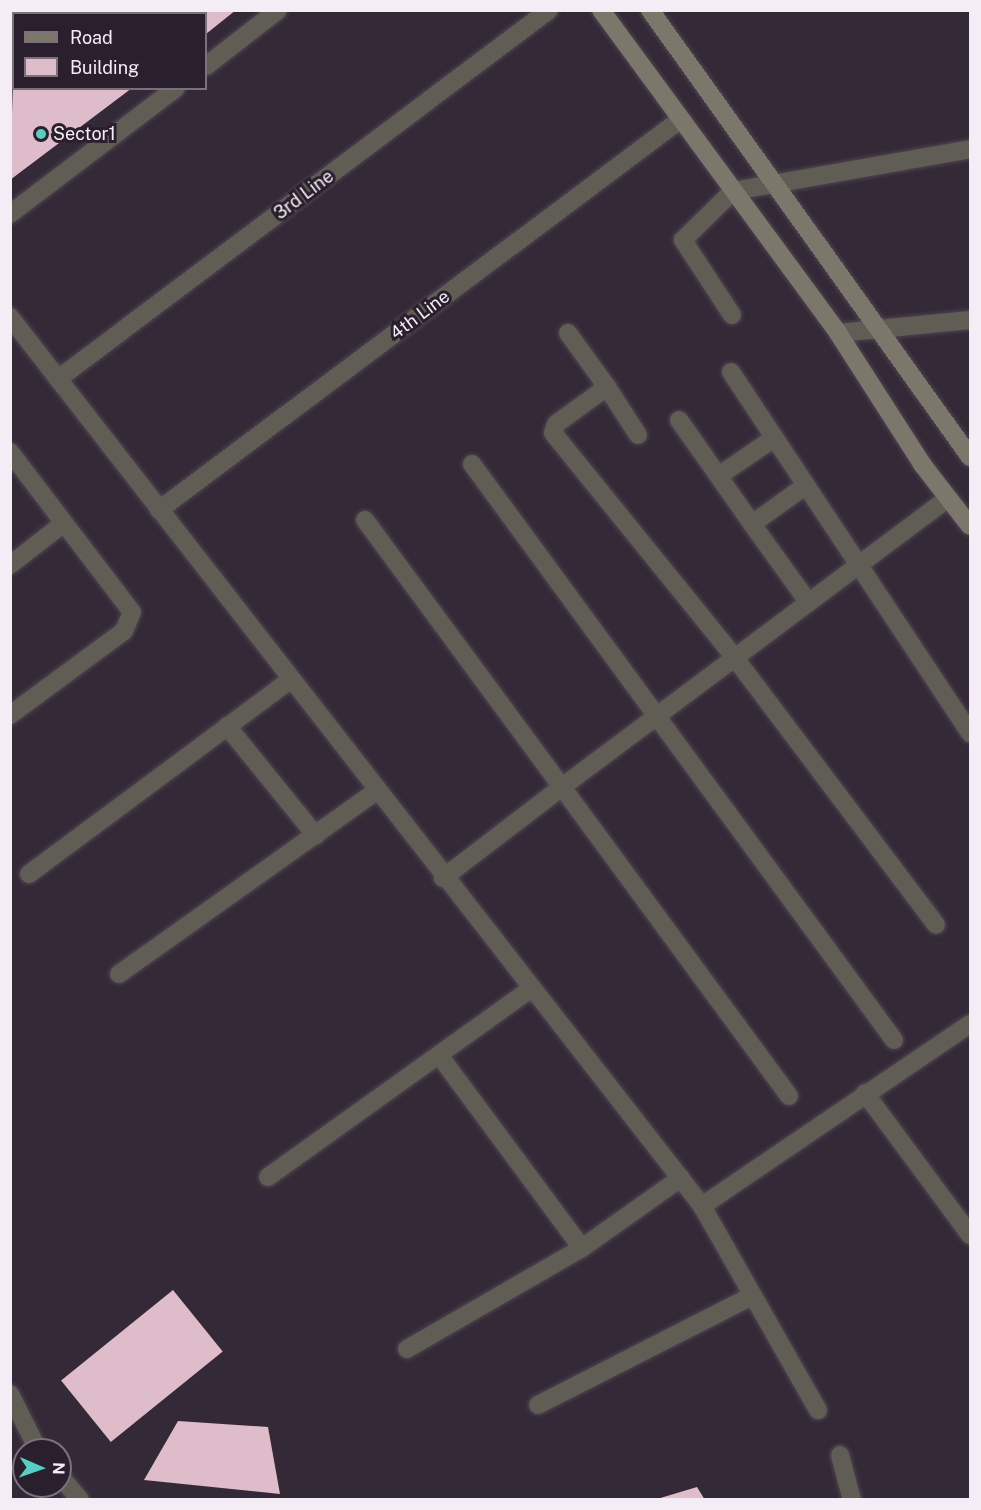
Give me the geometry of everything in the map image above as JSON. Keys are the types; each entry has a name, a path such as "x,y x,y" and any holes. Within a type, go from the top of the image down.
{"street":[{"path":"207,65 278,10"},
{"name":"3rd Line","path":"58,379 549,10"},
{"path":"601,10 838,333 948,498 970,526"},
{"path":"650,10 970,457"},
{"path":"10,214 173,90"},
{"name":"4th Line","path":"159,510 681,119"},
{"path":"732,315 683,240 733,191 970,149"},
{"path":"10,317 375,792 702,1206 750,1297 818,1410"},
{"path":"838,333 970,320"},
{"path":"568,333 638,435"},
{"path":"731,372 970,733"},
{"path":"607,387 556,424 553,433 735,658 936,925"},
{"path":"679,420 809,603"},
{"path":"720,475 774,438"},
{"path":"10,452 132,612 131,621 10,715"},
{"path":"472,464 894,1041"},
{"path":"752,524 806,486"},
{"path":"443,878 948,498"},
{"path":"365,520 789,1096"},
{"path":"10,565 64,523"},
{"path":"29,874 289,681"},
{"path":"227,726 315,836"},
{"path":"119,974 375,792"},
{"path":"268,1177 531,990"},
{"path":"702,1206 970,1024"},
{"path":"439,1055 582,1248"},
{"path":"866,1093 970,1235"},
{"path":"407,1349 582,1248 681,1178"},
{"path":"538,1405 750,1297"},
{"path":"10,1394 31,1438"},
{"path":"840,1455 852,1500"}],"building":[{"path":"61,10 236,10 207,33 207,12 59,12"},
{"name":"Sector1","path":"13,90 129,90 10,180"},
{"path":"173,1290 223,1351 111,1442 61,1381"},
{"path":"178,1421 268,1427 280,1494 144,1480"},
{"path":"697,1487 705,1500 657,1500 657,1499"}],"place":[{"name":"Sector1","path":"41,134"}]}
